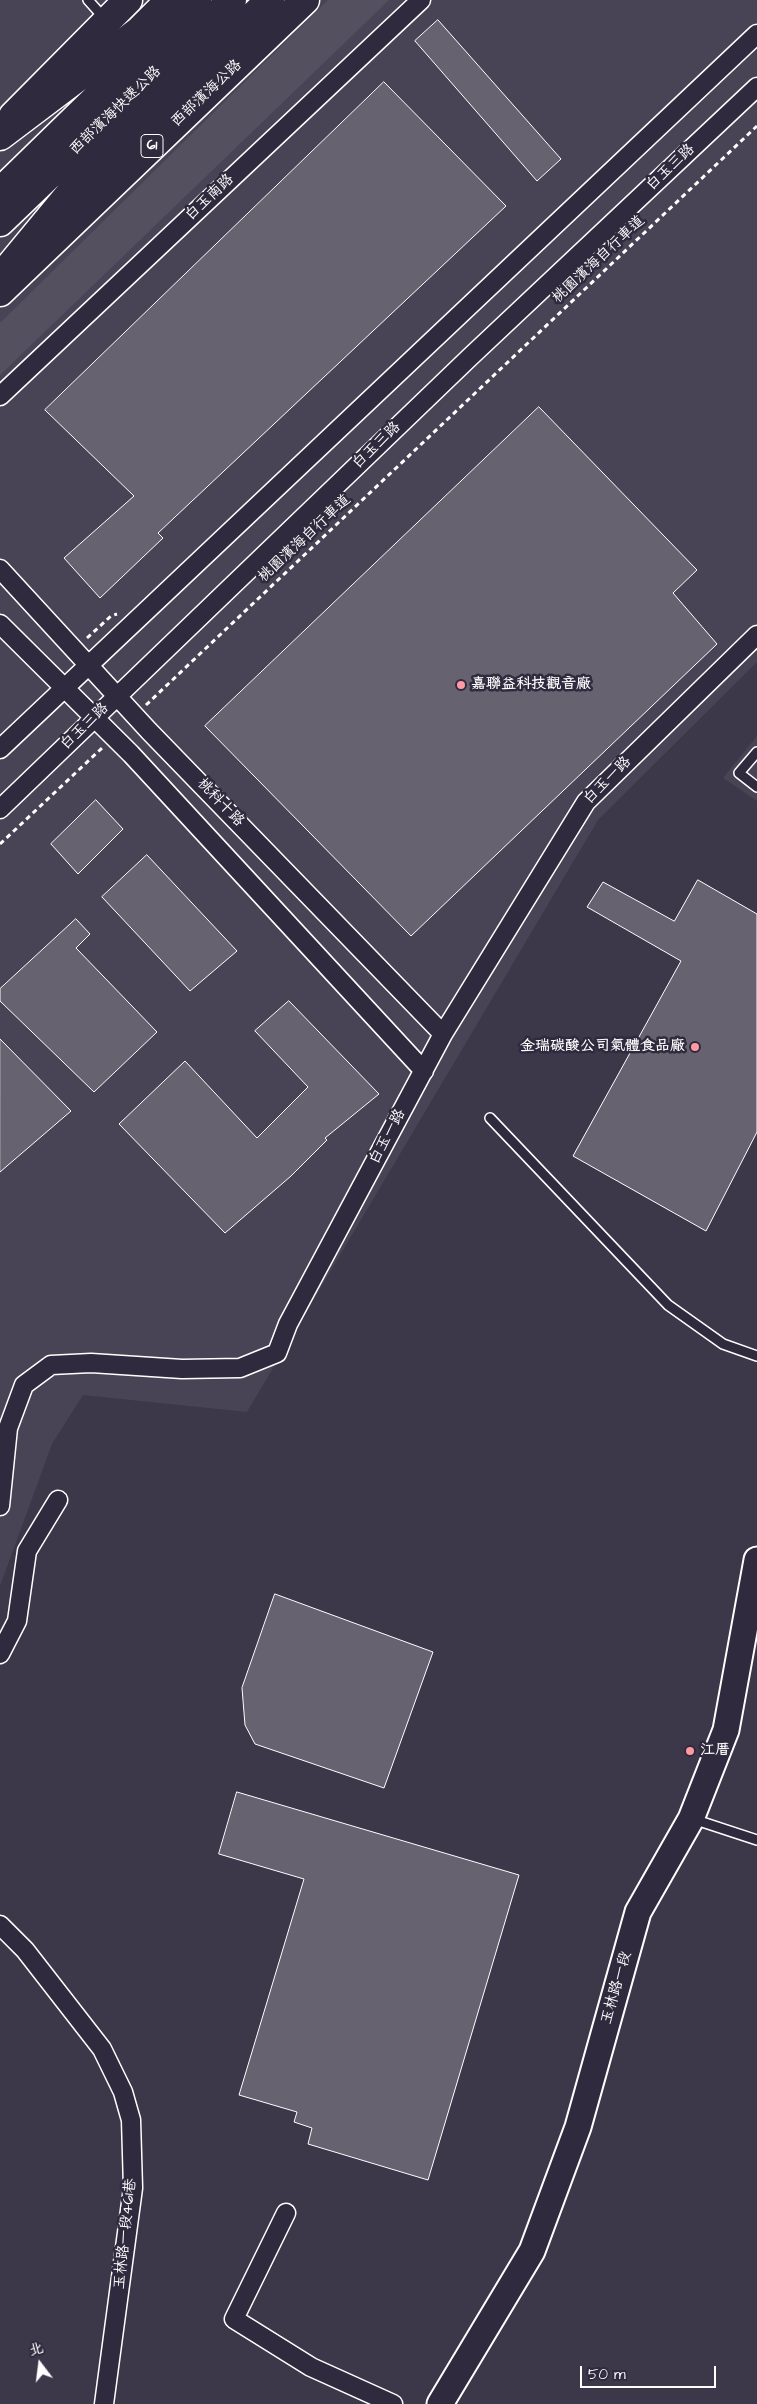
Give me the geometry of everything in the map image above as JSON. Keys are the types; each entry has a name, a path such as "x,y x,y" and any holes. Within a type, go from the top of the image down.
{"main road":[{"path":"0,129 128,0"},
{"path":"0,136 139,31 170,0"},
{"name":"西部濱海快速公路","path":"0,192 197,0"},
{"name":"西部濱海快速公路","path":"0,222 232,0"},
{"path":"0,278 77,184 270,0"},
{"name":"西部濱海公路","path":"0,292 305,0"}],"street":[{"name":"白玉南路","path":"0,396 421,0"},
{"path":"0,749 757,34"},
{"name":"白玉三路","path":"0,809 462,364 757,87"},
{"name":"桃科十路","path":"0,569 136,716 443,1034"},
{"name":"桃科十路","path":"0,624 114,736 424,1071"},
{"name":"白玉一路","path":"0,1506 8,1428 24,1385 51,1365 91,1363 182,1370 240,1368 277,1352 288,1324 443,1034 586,802 757,635"},
{"path":"0,1654 17,1621 27,1551 58,1500"},
{"name":"玉林路一段","path":"440,2404 532,2251 578,2127 638,1912 691,1819 726,1730 757,1560"},
{"name":"玉林路一段461巷","path":"0,1926 25,1950 102,2049 123,2092 131,2120 133,2188 104,2404"},
{"path":"286,2213 234,2320 311,2367 393,2404"}],"lane":[{"path":"88,0 107,21"},
{"path":"757,752 739,773 757,787"},
{"path":"490,1118 668,1305 723,1344 757,1356"},
{"path":"691,1819 757,1840"}],"path":[{"name":"桃園濱海自行車道","path":"136,716 757,126"},
{"path":"0,844 114,736"}],"shaded area":[{"path":"0,0 757,0 757,662 598,820 247,1412 83,1395 52,1444 0,1586"},
{"path":"328,0 389,0 0,375 0,323"},
{"path":"757,736 757,801 723,778"}],"building":[{"path":"438,20 561,159 537,181 415,41"},
{"path":"384,82 506,206 158,533 163,538 100,598 64,558 134,496 45,410"},
{"name":"嘉聯益科技觀音廠","path":"539,407 697,570 673,593 717,644 411,936 205,726"},
{"path":"96,800 123,829 78,874 51,844"},
{"path":"147,855 237,951 190,991 102,897"},
{"name":"金瑞碳酸公司氣體食品廠","path":"698,880 757,914 757,1132 706,1231 573,1156 681,961 587,907 603,882 674,921"},
{"path":"76,919 90,934 76,948 157,1032 94,1092 0,1001 0,989"},
{"path":"289,1001 379,1094 325,1138 327,1140 291,1176 225,1233 119,1124 185,1061 257,1138 308,1087 255,1031"},
{"path":"0,1039 71,1111 0,1172"},
{"path":"275,1594 433,1652 384,1788 255,1744 245,1725 242,1688"},
{"path":"237,1792 519,1875 428,2180 308,2144 312,2128 294,2122 297,2112 239,2095 304,1879 219,1854"}],"place":[{"name":"嘉聯益科技觀音廠","path":"461,685"},
{"name":"金瑞碳酸公司氣體食品廠","path":"695,1047"},
{"name":"江厝","path":"690,1751"}]}
